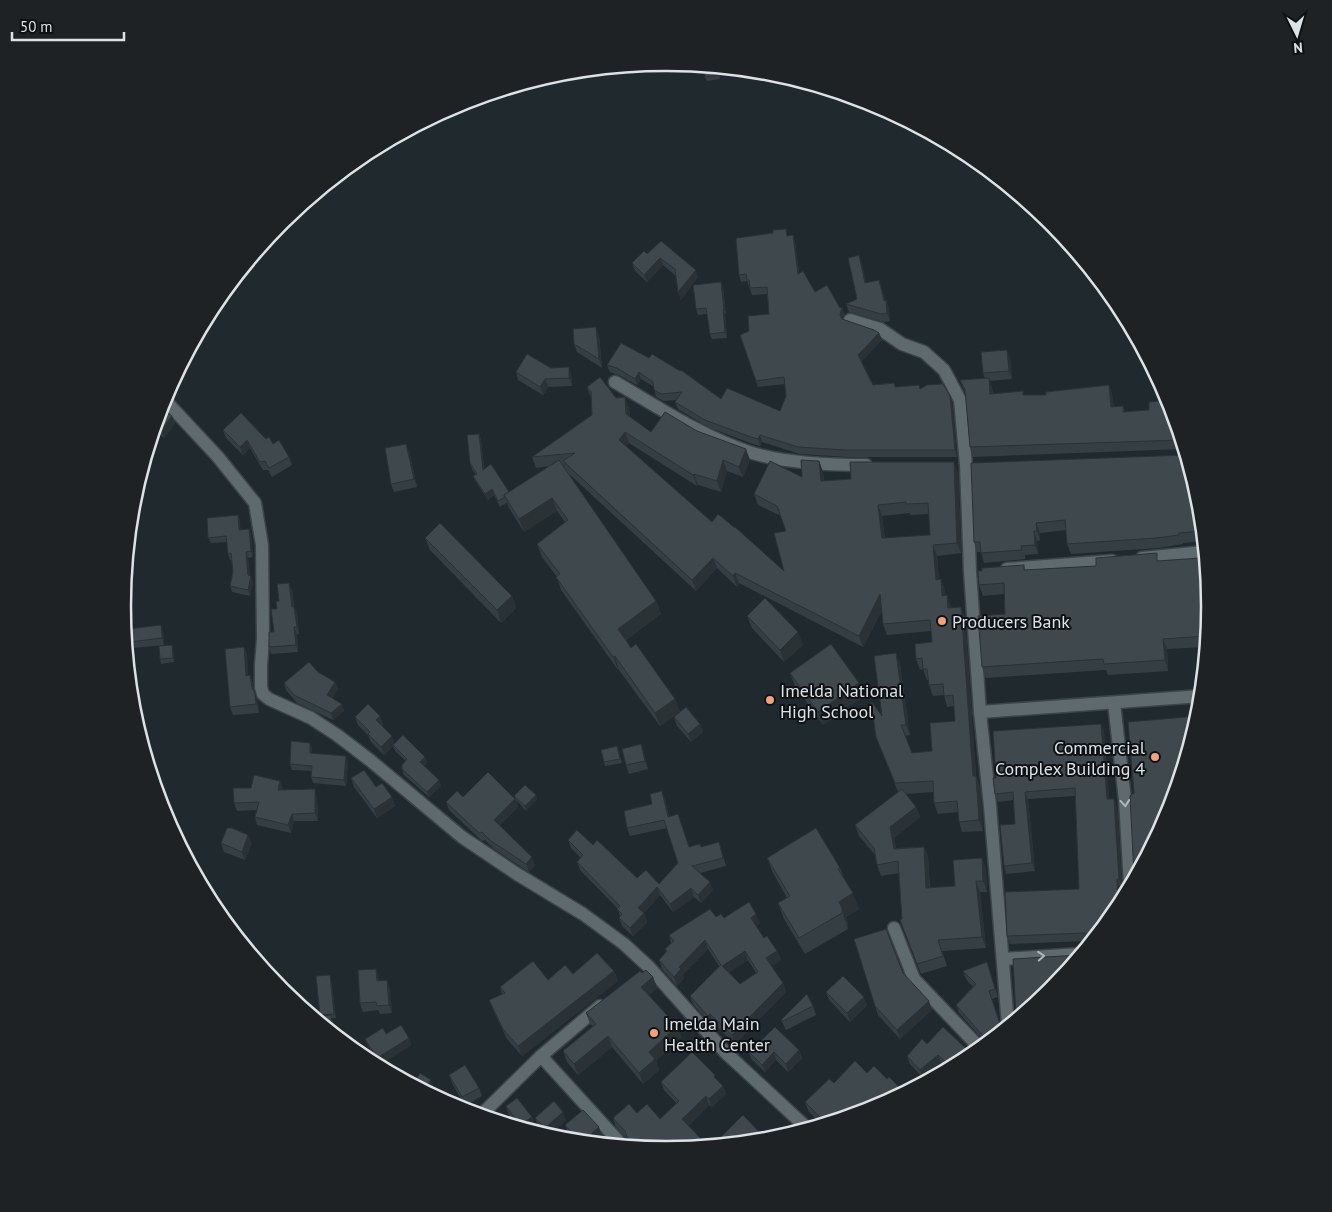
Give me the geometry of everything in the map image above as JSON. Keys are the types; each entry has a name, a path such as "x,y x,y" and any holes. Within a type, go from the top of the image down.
{"street":[{"path":"850,320 880,329 902,344 924,352 944,370 960,400 974,572 980,712 990,806 1007,1017"},
{"path":"615,382 704,434 751,452 799,462 876,465"},
{"path":"170,406 218,457 255,503 262,546 261,665 263,694 269,699 311,718 337,735 462,837 582,914 624,944 645,970 725,1052 802,1123"},
{"path":"999,570 1198,553"},
{"path":"980,712 1192,697"},
{"path":"1114,702 1125,800 1129,873"},
{"path":"894,928 914,979 975,1042"},
{"path":"1003,959 1072,955"},
{"path":"487,1109 542,1056 610,998"},
{"path":"542,1056 616,1138"}],"building":[{"path":"705,72 719,74 719,75 705,77"},
{"path":"786,229 787,236 793,235 798,274 803,271 815,292 827,285 840,308 842,307 840,315 842,319 879,333 858,355 873,385 894,383 895,387 919,385 920,389 927,385 943,384 950,396 955,450 845,450 798,447 760,435 758,439 705,420 675,402 682,392 661,394 654,390 653,382 639,372 635,379 617,368 607,365 621,343 649,358 652,354 681,370 721,399 727,388 780,411 786,396 784,377 756,381 740,335 749,331 748,316 769,314 767,287 750,288 746,274 739,275 736,240 737,238 773,233 773,230"},
{"path":"661,241 696,270 678,292 675,269 660,258 644,275 632,263 644,251 647,254"},
{"path":"859,255 865,283 879,280 884,301 886,300 887,313 881,314 846,304 857,299 848,258"},
{"path":"721,282 725,332 710,334 706,308 696,309 693,285"},
{"path":"596,327 599,359 574,344 573,329"},
{"path":"1007,350 1009,371 983,373 981,352"},
{"path":"527,354 551,368 569,367 569,378 545,379 540,387 516,372"},
{"path":"600,377 616,398 625,397 626,414 651,432 665,412 697,431 746,449 739,467 723,460 717,481 693,475 625,432 619,440 712,522 718,514 784,571 774,533 786,531 777,506 754,494 770,461 802,477 801,460 819,461 821,481 851,479 850,462 954,462 957,543 933,545 936,580 941,579 942,596 947,595 948,608 961,607 973,776 976,776 979,820 959,822 957,801 934,803 933,781 895,783 876,737 871,701 882,716 874,656 896,653 906,725 901,725 912,753 932,751 930,723 955,721 953,695 944,696 943,684 929,685 927,669 923,669 922,658 916,659 915,644 932,642 930,620 883,624 880,594 859,636 735,573 733,576 713,558 692,580 563,461 575,453 532,457 592,415 591,392 587,387","holes":["906,502 906,504 928,503 930,535 882,538 878,505"]},
{"path":"989,378 990,394 1023,391 1023,395 1046,395 1046,392 1109,385 1111,407 1123,406 1123,412 1149,410 1149,402 1160,401 1174,440 970,447 965,390 960,380"},
{"path":"168,413 172,416 162,429"},
{"path":"241,413 266,439 269,437 273,444 279,440 289,457 269,468 265,461 260,462 247,440 240,447 223,430"},
{"path":"479,434 483,470 491,464 509,492 498,501 492,489 485,494 473,476 477,474 470,463 467,435"},
{"path":"406,444 414,479 391,484 385,448"},
{"path":"1179,455 1195,532 1156,538 1067,544 1065,520 1036,523 1037,531 1034,531 1035,545 1021,546 1022,550 981,553 980,542 974,542 971,463"},
{"path":"559,460 656,601 618,629 631,648 636,644 675,699 655,713 556,577 560,574 537,544 568,520 552,498 519,519 504,495"},
{"path":"238,515 239,530 249,529 251,551 246,552 248,575 251,576 248,590 230,586 233,572 231,553 228,554 226,536 208,538 207,518"},
{"path":"440,523 512,596 497,610 425,538"},
{"path":"1157,553 1157,561 1199,558 1200,636 1163,639 1165,660 1104,664 1103,659 982,667 978,616 1005,614 1004,583 979,585 978,571 982,571 982,568 1024,565 1024,570 1096,566 1096,558"},
{"path":"289,583 297,627 294,627 296,645 269,647 269,632 274,632 271,609 277,609 276,602 279,601 277,584"},
{"path":"765,598 798,632 780,650 747,616"},
{"path":"161,625 162,638 132,642 132,629"},
{"path":"831,644 859,683 818,712 790,673"},
{"path":"172,645 173,658 160,659 159,646"},
{"path":"244,647 246,676 250,675 256,704 230,707 225,649"},
{"path":"309,662 318,672 335,682 327,695 342,704 331,713 294,695 284,683"},
{"path":"368,704 380,716 376,720 392,736 381,747 368,734 370,732 355,717"},
{"path":"686,707 700,724 688,734 674,717"},
{"path":"1189,717 1183,744 1160,811 1146,843 1133,865 1130,796 1134,793 1128,722"},
{"path":"1101,724 1107,799 1114,799 1119,879 1117,879 1117,892 1086,937 1086,933 1007,936 1005,892 1079,889 1075,788 1025,792 1032,863 1004,866 1000,825 1015,824 1013,792 995,794 993,778 996,778 993,731"},
{"path":"403,735 425,757 420,762 439,780 427,792 402,769 402,765 407,759 393,745"},
{"path":"291,741 310,743 310,753 346,756 344,780 311,777 312,766 290,764"},
{"path":"641,744 645,761 626,765 622,749"},
{"path":"617,746 620,759 604,762 601,750"},
{"path":"364,770 376,787 382,783 392,797 374,809 351,778"},
{"path":"488,772 515,799 494,820 532,857 526,864 491,841 482,832 479,833 446,802 457,791 463,797"},
{"path":"254,775 280,781 278,790 315,789 315,813 292,814 288,825 255,817 259,802 234,803 233,788 251,788"},
{"path":"525,785 536,795 525,806 514,796"},
{"path":"902,789 916,807 890,827 894,849 924,847 926,888 955,886 953,860 982,858 983,881 976,881 982,937 938,940 943,956 917,964 900,920 902,919 898,861 877,865 874,848 855,825"},
{"path":"662,791 668,817 678,814 689,847 700,844 701,847 719,842 723,858 692,866 710,882 698,895 691,888 670,904 657,887 638,908 644,913 630,928 619,918 622,914 617,909 620,906 577,862 583,855 568,840 577,830 593,845 597,840 637,878 646,870 659,884 678,863 664,820 627,828 624,811 652,804 650,794"},
{"path":"227,828 232,828 248,835 242,852 221,843"},
{"path":"816,828 853,893 839,902 842,913 799,938 778,903 790,896 767,858"},
{"path":"749,902 756,914 751,918 764,938 767,936 777,951 766,958 783,983 732,1035 710,1014 708,1016 690,996 721,965 705,940 679,967 681,969 674,977 659,960 667,951 665,949 674,941 669,935 710,909 716,917 721,914 724,918","holes":["745,951 758,972 740,984 722,966"]},
{"path":"886,929 903,973 929,1001 897,1030 875,1006 854,939"},
{"path":"597,953 614,971 518,1046 503,1029 489,1000 505,993 500,987 533,961 548,980 565,965 573,974"},
{"path":"1071,955 1016,1011 1013,959"},
{"path":"987,962 995,989 989,991 1000,1024 983,1036 956,1005 976,984 963,971"},
{"path":"376,969 377,981 387,980 389,1005 377,1006 376,1002 360,1003 358,970"},
{"path":"646,970 653,977 641,987 677,1026 649,1052 655,1059 639,1073 608,1036 574,1064 563,1051 596,1024 586,1013 640,971 642,973"},
{"path":"330,975 334,1014 320,1014 316,976"},
{"path":"843,976 864,997 847,1013 826,992"},
{"path":"807,994 813,1006 783,1021 781,1020"},
{"path":"331,1015 332,1023 323,1016"},
{"path":"401,1025 409,1038 379,1057 375,1054 365,1039 383,1028 386,1034"},
{"path":"775,1027 799,1050 786,1064 774,1052 762,1065 749,1052"},
{"path":"943,1027 966,1049 945,1062 938,1055 920,1070 907,1056 922,1039 927,1044"},
{"path":"692,1052 723,1086 709,1099 706,1096 682,1119 702,1140 630,1140 625,1131 613,1118 629,1104 637,1113 647,1104 660,1119 679,1101 661,1082"},
{"path":"855,1061 867,1073 874,1066 887,1079 889,1077 900,1088 821,1118 805,1102 829,1079 834,1083"},
{"path":"465,1065 479,1088 462,1097 449,1075"},
{"path":"420,1073 431,1080 427,1085 416,1079"},
{"path":"517,1098 532,1117 525,1122 516,1119 506,1106"},
{"path":"554,1101 563,1112 546,1127 535,1118"},
{"path":"583,1110 599,1127 590,1135 571,1132 565,1125"},
{"path":"743,1115 759,1132 720,1138"}],"place":[{"name":"Producers Bank","path":"942,621"},
{"name":"Imelda National High School","path":"770,700"},
{"name":"Commercial Complex Building 4","path":"1155,757"},
{"name":"Imelda Main Health Center","path":"654,1033"}]}
